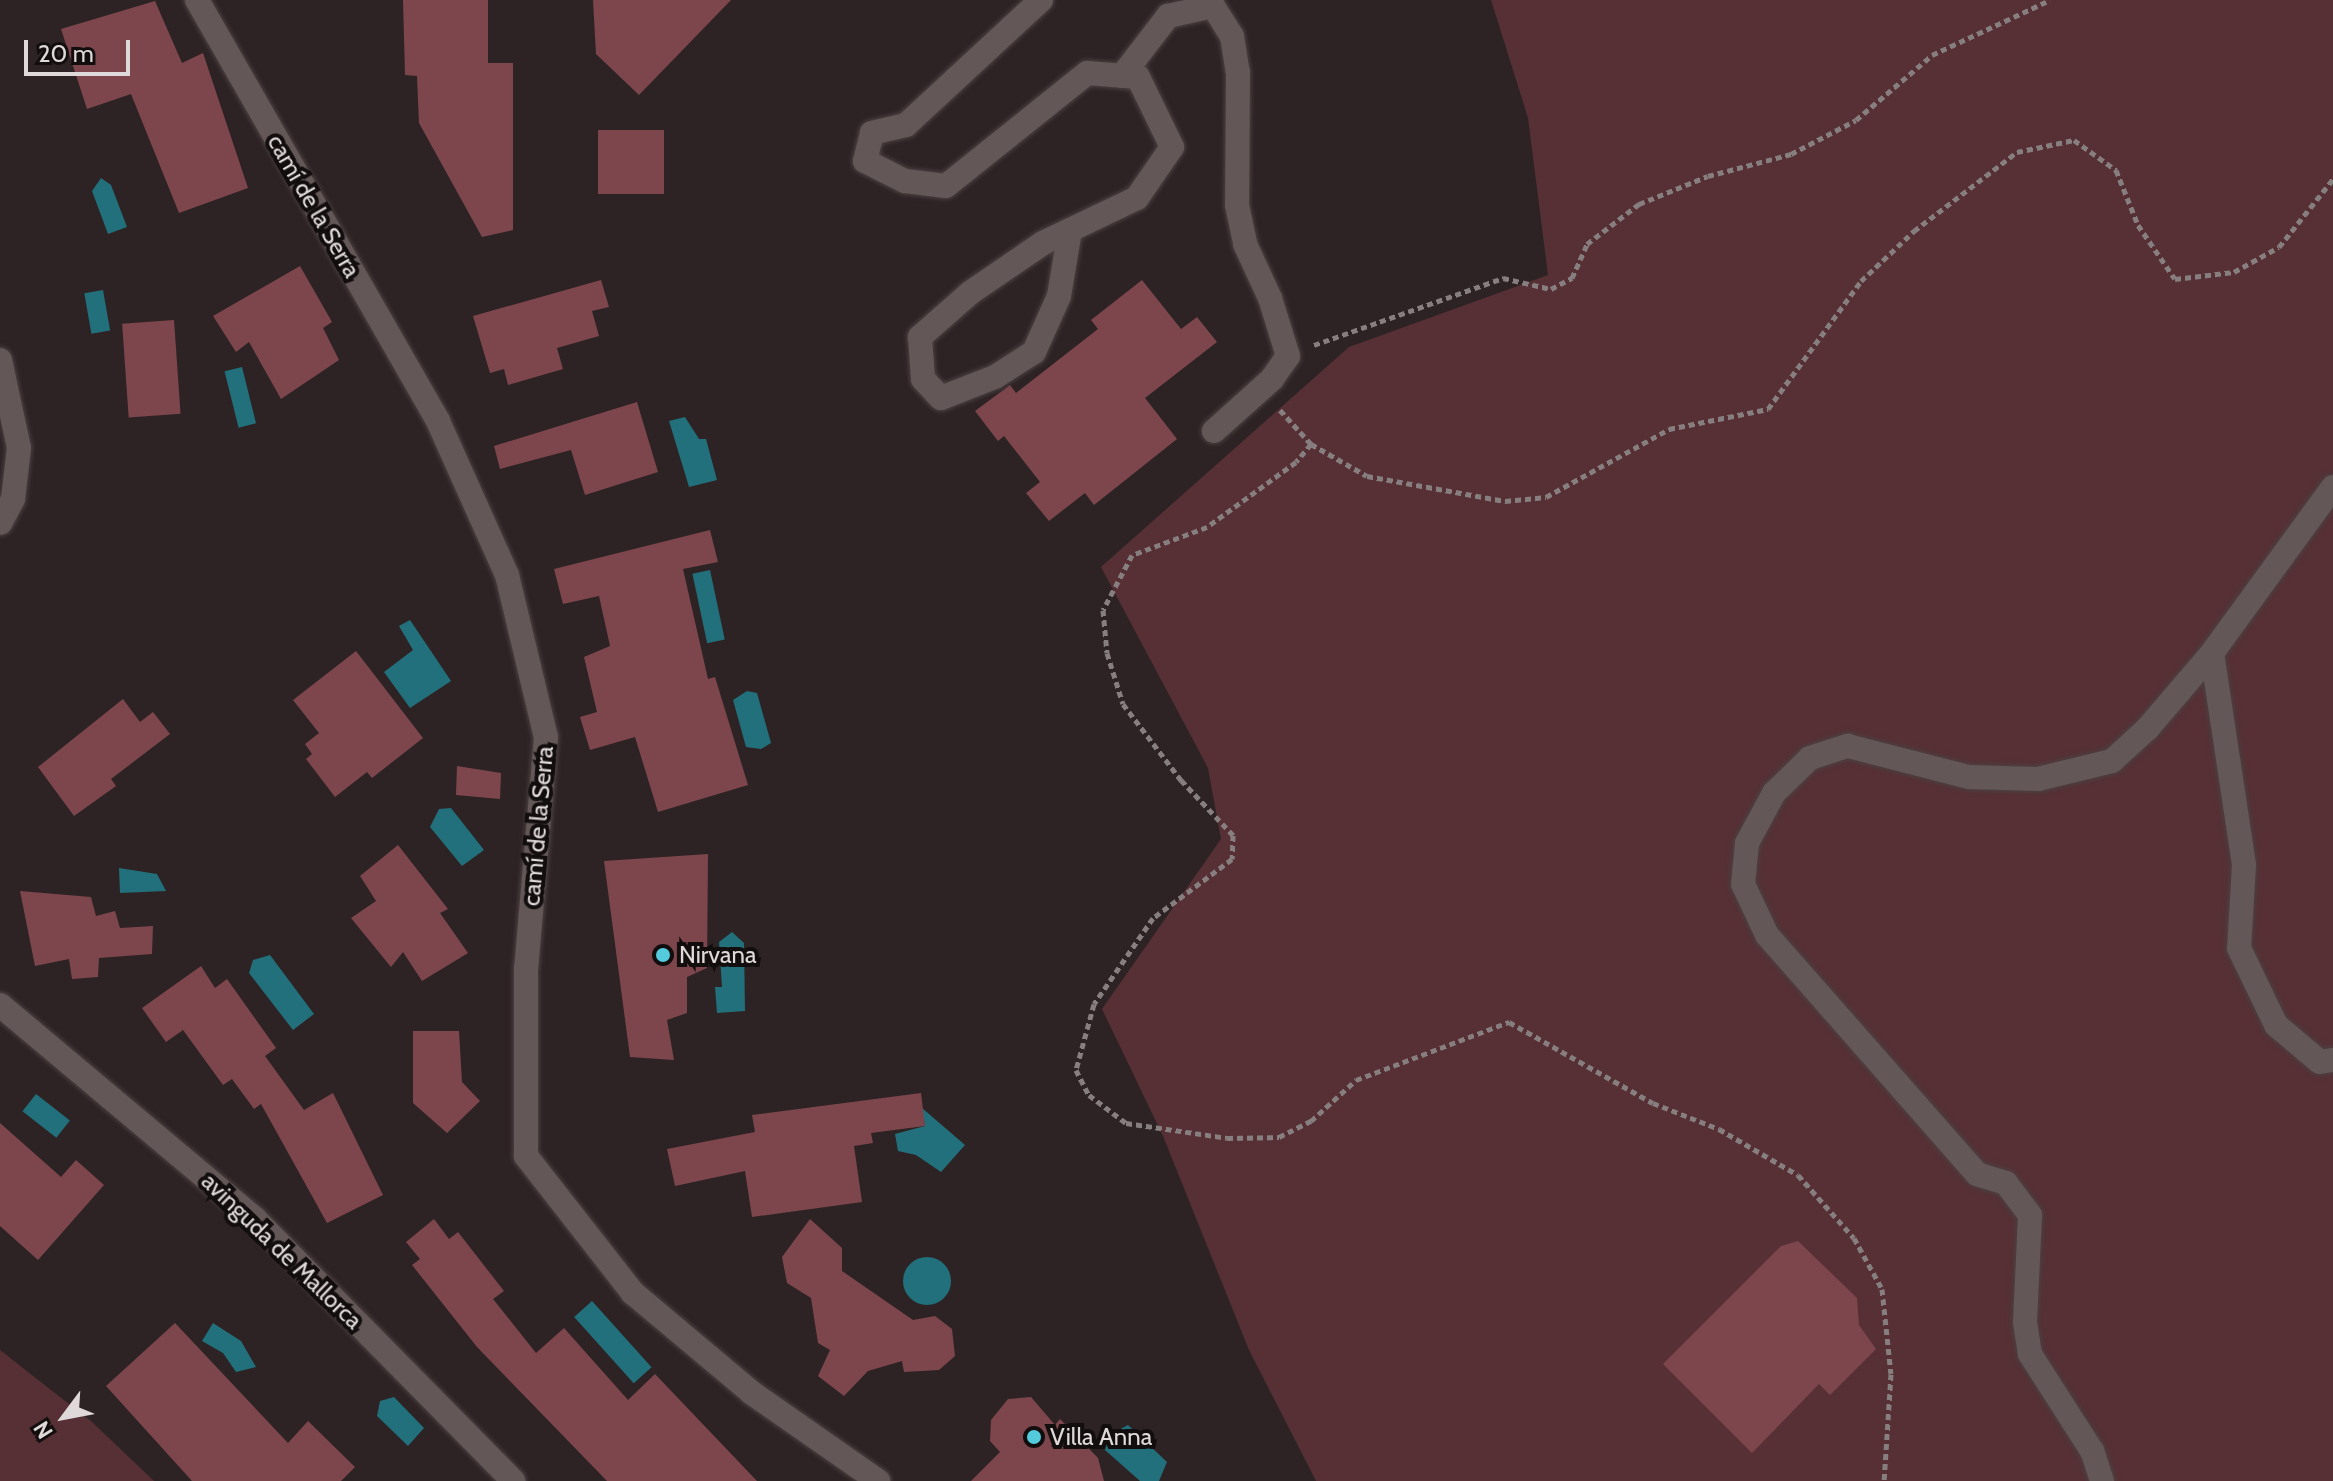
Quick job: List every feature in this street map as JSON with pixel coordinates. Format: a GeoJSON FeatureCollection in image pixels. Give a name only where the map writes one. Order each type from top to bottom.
{"type":"FeatureCollection","features":[{"type":"Feature","properties":{"kind":"street","name":"camí de la Serra"},"geometry":{"type":"LineString","coordinates":[[197,0],[438,421],[507,575],[546,737],[526,968],[526,1156],[633,1293],[752,1393],[878,1481]]}},
{"type":"Feature","properties":{"kind":"street"},"geometry":{"type":"LineString","coordinates":[[1041,0],[906,125],[872,133],[865,161],[905,181],[946,186],[1087,73],[1138,77],[1172,147],[1137,198],[1070,230],[970,293],[920,337],[923,379],[941,398],[995,377],[1034,352],[1059,296],[1070,230]]}},
{"type":"Feature","properties":{"kind":"street"},"geometry":{"type":"LineString","coordinates":[[1122,76],[1168,16],[1217,3],[1232,36],[1238,72],[1237,205],[1245,244],[1270,298],[1288,356],[1261,390],[1214,431]]}},
{"type":"Feature","properties":{"kind":"street"},"geometry":{"type":"LineString","coordinates":[[0,360],[19,448],[13,499],[0,523]]}},
{"type":"Feature","properties":{"kind":"street"},"geometry":{"type":"LineString","coordinates":[[2102,1481],[2092,1451],[2030,1354],[2025,1322],[2030,1215],[2006,1183],[1977,1174],[1767,935],[1743,884],[1747,843],[1774,793],[1810,758],[1848,746],[1969,777],[2038,779],[2112,761],[2148,728],[2212,653],[2333,487]]}},
{"type":"Feature","properties":{"kind":"street"},"geometry":{"type":"LineString","coordinates":[[2212,653],[2244,865],[2239,948],[2276,1025],[2320,1062],[2333,1060]]}},
{"type":"Feature","properties":{"kind":"street","name":"avinguda de Mallorca"},"geometry":{"type":"LineString","coordinates":[[0,1005],[255,1219],[513,1481]]}},
{"type":"Feature","properties":{"kind":"path"},"geometry":{"type":"LineString","coordinates":[[1288,356],[1503,278],[1551,289],[1572,278],[1587,244],[1639,204],[1708,176],[1791,154],[1856,120],[1932,55],[2050,0]]}},
{"type":"Feature","properties":{"kind":"path"},"geometry":{"type":"LineString","coordinates":[[1261,390],[1311,444],[1367,476],[1505,501],[1546,497],[1669,429],[1768,409],[1861,281],[1914,231],[2017,152],[2074,140],[2116,170],[2138,225],[2175,279],[2234,272],[2279,247],[2333,179]]}},
{"type":"Feature","properties":{"kind":"path"},"geometry":{"type":"LineString","coordinates":[[1311,444],[1296,462],[1207,527],[1132,555],[1103,610],[1107,653],[1123,704],[1181,780],[1233,835],[1232,859],[1153,918],[1094,1004],[1076,1070],[1089,1095],[1126,1123],[1227,1138],[1279,1137],[1311,1121],[1356,1080],[1509,1022],[1653,1103],[1719,1129],[1798,1175],[1854,1238],[1882,1289],[1891,1374],[1884,1481]]}},
{"type":"Feature","properties":{"kind":"shaded area"},"geometry":{"type":"Polygon","coordinates":[[[1491,0],[2333,0],[2333,1481],[1316,1481],[1249,1350],[1163,1136],[1102,1009],[1221,839],[1208,768],[1101,567],[1349,347],[1548,275],[1528,118],[1491,0]]]}},
{"type":"Feature","properties":{"kind":"shaded area"},"geometry":{"type":"Polygon","coordinates":[[[0,1350],[92,1422],[154,1481],[0,1481],[0,1350]]]}},
{"type":"Feature","properties":{"kind":"water"},"geometry":{"type":"Polygon","coordinates":[[[101,178],[111,185],[127,227],[108,234],[92,191],[101,178]]]}},
{"type":"Feature","properties":{"kind":"water"},"geometry":{"type":"Polygon","coordinates":[[[103,290],[110,330],[91,334],[84,293],[103,290]]]}},
{"type":"Feature","properties":{"kind":"water"},"geometry":{"type":"Polygon","coordinates":[[[242,367],[256,423],[239,428],[225,371],[242,367]]]}},
{"type":"Feature","properties":{"kind":"water"},"geometry":{"type":"Polygon","coordinates":[[[685,417],[699,439],[706,439],[717,480],[689,487],[669,421],[685,417]]]}},
{"type":"Feature","properties":{"kind":"water"},"geometry":{"type":"Polygon","coordinates":[[[710,570],[725,639],[707,643],[692,574],[710,570]]]}},
{"type":"Feature","properties":{"kind":"water"},"geometry":{"type":"Polygon","coordinates":[[[410,620],[451,681],[410,708],[384,672],[413,650],[399,626],[410,620]]]}},
{"type":"Feature","properties":{"kind":"water"},"geometry":{"type":"Polygon","coordinates":[[[747,691],[757,693],[771,743],[761,749],[746,747],[733,700],[747,691]]]}},
{"type":"Feature","properties":{"kind":"water"},"geometry":{"type":"Polygon","coordinates":[[[451,808],[484,850],[462,866],[430,827],[439,809],[451,808]]]}},
{"type":"Feature","properties":{"kind":"water"},"geometry":{"type":"Polygon","coordinates":[[[119,868],[157,874],[166,891],[120,893],[119,868]]]}},
{"type":"Feature","properties":{"kind":"water"},"geometry":{"type":"Polygon","coordinates":[[[732,932],[744,943],[745,1011],[717,1013],[715,987],[722,987],[719,942],[732,932]]]}},
{"type":"Feature","properties":{"kind":"water"},"geometry":{"type":"Polygon","coordinates":[[[270,955],[314,1014],[293,1030],[249,973],[253,960],[270,955]]]}},
{"type":"Feature","properties":{"kind":"water"},"geometry":{"type":"Polygon","coordinates":[[[36,1094],[70,1120],[56,1138],[22,1111],[36,1094]]]}},
{"type":"Feature","properties":{"kind":"water"},"geometry":{"type":"Polygon","coordinates":[[[922,1108],[965,1145],[941,1172],[916,1155],[898,1151],[895,1134],[925,1126],[922,1108]]]}},
{"type":"Feature","properties":{"kind":"water"},"geometry":{"type":"Polygon","coordinates":[[[927,1257],[944,1264],[951,1281],[944,1298],[927,1305],[910,1298],[903,1281],[910,1264],[927,1257]]]}},
{"type":"Feature","properties":{"kind":"water"},"geometry":{"type":"Polygon","coordinates":[[[592,1301],[652,1367],[634,1383],[574,1317],[592,1301]]]}},
{"type":"Feature","properties":{"kind":"water"},"geometry":{"type":"Polygon","coordinates":[[[213,1323],[241,1341],[256,1367],[236,1372],[223,1353],[202,1341],[213,1323]]]}},
{"type":"Feature","properties":{"kind":"water"},"geometry":{"type":"Polygon","coordinates":[[[394,1397],[424,1428],[408,1446],[377,1416],[380,1401],[394,1397]]]}},
{"type":"Feature","properties":{"kind":"water"},"geometry":{"type":"Polygon","coordinates":[[[1128,1425],[1167,1462],[1159,1481],[1140,1481],[1105,1450],[1111,1434],[1128,1425]]]}},
{"type":"Feature","properties":{"kind":"building"},"geometry":{"type":"Polygon","coordinates":[[[403,0],[488,0],[488,63],[513,63],[513,230],[482,237],[419,123],[417,76],[405,75],[403,0]]]}},
{"type":"Feature","properties":{"kind":"building"},"geometry":{"type":"Polygon","coordinates":[[[593,0],[731,0],[639,95],[596,54],[593,0]]]}},
{"type":"Feature","properties":{"kind":"building"},"geometry":{"type":"Polygon","coordinates":[[[155,1],[182,63],[203,53],[248,188],[179,213],[131,94],[87,109],[61,29],[155,1]]]}},
{"type":"Feature","properties":{"kind":"building"},"geometry":{"type":"Polygon","coordinates":[[[598,130],[664,130],[664,194],[598,194],[598,130]]]}},
{"type":"Feature","properties":{"kind":"building"},"geometry":{"type":"Polygon","coordinates":[[[300,266],[332,322],[323,328],[339,360],[281,399],[249,342],[236,352],[213,316],[300,266]]]}},
{"type":"Feature","properties":{"kind":"building"},"geometry":{"type":"Polygon","coordinates":[[[601,280],[609,307],[592,311],[599,336],[557,348],[563,369],[508,385],[504,369],[490,373],[473,316],[601,280]]]}},
{"type":"Feature","properties":{"kind":"building"},"geometry":{"type":"Polygon","coordinates":[[[1142,280],[1181,329],[1197,317],[1217,342],[1145,398],[1177,439],[1094,505],[1085,493],[1049,521],[1026,493],[1040,482],[1004,436],[998,441],[975,411],[1010,385],[1016,393],[1098,329],[1091,320],[1142,280]]]}},
{"type":"Feature","properties":{"kind":"building"},"geometry":{"type":"Polygon","coordinates":[[[174,320],[181,414],[129,417],[122,324],[174,320]]]}},
{"type":"Feature","properties":{"kind":"building"},"geometry":{"type":"Polygon","coordinates":[[[637,402],[658,472],[585,495],[571,450],[500,469],[494,446],[637,402]]]}},
{"type":"Feature","properties":{"kind":"building"},"geometry":{"type":"Polygon","coordinates":[[[710,530],[718,562],[683,569],[708,679],[715,677],[748,785],[658,812],[635,737],[590,750],[580,717],[597,712],[584,657],[610,646],[599,596],[563,604],[554,569],[710,530]]]}},
{"type":"Feature","properties":{"kind":"building"},"geometry":{"type":"Polygon","coordinates":[[[356,651],[423,738],[372,778],[367,772],[335,797],[306,759],[312,754],[305,744],[319,733],[293,700],[356,651]]]}},
{"type":"Feature","properties":{"kind":"building"},"geometry":{"type":"Polygon","coordinates":[[[123,699],[140,722],[153,712],[170,734],[111,779],[116,786],[74,816],[38,767],[123,699]]]}},
{"type":"Feature","properties":{"kind":"building"},"geometry":{"type":"Polygon","coordinates":[[[457,766],[501,773],[500,799],[456,795],[457,766]]]}},
{"type":"Feature","properties":{"kind":"building"},"geometry":{"type":"Polygon","coordinates":[[[398,845],[448,909],[440,913],[468,953],[422,981],[403,952],[391,967],[351,918],[376,901],[360,876],[398,845]]]}},
{"type":"Feature","properties":{"kind":"building","name":"Nirvana"},"geometry":{"type":"Polygon","coordinates":[[[708,854],[707,968],[687,977],[687,1013],[667,1020],[674,1060],[630,1057],[604,861],[708,854]]]}},
{"type":"Feature","properties":{"kind":"building"},"geometry":{"type":"Polygon","coordinates":[[[20,891],[91,897],[96,916],[115,911],[120,928],[153,926],[152,954],[99,958],[98,977],[72,979],[69,959],[35,966],[20,891]]]}},
{"type":"Feature","properties":{"kind":"building"},"geometry":{"type":"Polygon","coordinates":[[[201,966],[215,988],[227,979],[276,1048],[265,1056],[304,1110],[333,1093],[383,1195],[327,1223],[261,1104],[254,1109],[232,1079],[223,1085],[183,1030],[166,1042],[142,1008],[201,966]]]}},
{"type":"Feature","properties":{"kind":"building"},"geometry":{"type":"Polygon","coordinates":[[[413,1031],[459,1031],[462,1082],[480,1101],[447,1133],[413,1103],[413,1031]]]}},
{"type":"Feature","properties":{"kind":"building"},"geometry":{"type":"Polygon","coordinates":[[[921,1093],[925,1126],[871,1133],[873,1143],[854,1146],[862,1202],[752,1217],[745,1171],[675,1186],[667,1149],[755,1132],[752,1115],[921,1093]]]}},
{"type":"Feature","properties":{"kind":"building"},"geometry":{"type":"Polygon","coordinates":[[[0,1123],[61,1177],[76,1160],[104,1185],[38,1260],[0,1226],[0,1123]]]}},
{"type":"Feature","properties":{"kind":"building"},"geometry":{"type":"Polygon","coordinates":[[[434,1219],[449,1239],[458,1232],[504,1291],[493,1299],[536,1353],[564,1328],[628,1400],[655,1374],[757,1481],[607,1481],[477,1347],[412,1265],[420,1259],[406,1242],[434,1219]]]}},
{"type":"Feature","properties":{"kind":"building"},"geometry":{"type":"Polygon","coordinates":[[[810,1219],[842,1248],[842,1271],[913,1320],[935,1316],[952,1329],[955,1356],[939,1370],[904,1372],[902,1361],[868,1371],[844,1396],[818,1376],[830,1350],[818,1343],[811,1298],[787,1283],[782,1257],[810,1219]]]}},
{"type":"Feature","properties":{"kind":"building"},"geometry":{"type":"Polygon","coordinates":[[[1798,1241],[1857,1298],[1859,1325],[1876,1349],[1830,1395],[1819,1384],[1752,1453],[1663,1364],[1781,1246],[1798,1241]]]}},
{"type":"Feature","properties":{"kind":"building"},"geometry":{"type":"Polygon","coordinates":[[[175,1323],[288,1443],[308,1421],[355,1467],[341,1481],[192,1481],[106,1386],[175,1323]]]}},
{"type":"Feature","properties":{"kind":"building","name":"Villa Anna"},"geometry":{"type":"Polygon","coordinates":[[[1031,1397],[1055,1425],[1060,1419],[1098,1458],[1104,1481],[971,1481],[1000,1452],[990,1441],[991,1420],[1008,1399],[1031,1397]]]}},
{"type":"Feature","properties":{"kind":"place","name":"Nirvana"},"geometry":{"type":"Point","coordinates":[663,955]}},
{"type":"Feature","properties":{"kind":"place","name":"Villa Anna"},"geometry":{"type":"Point","coordinates":[1034,1437]}}]}
